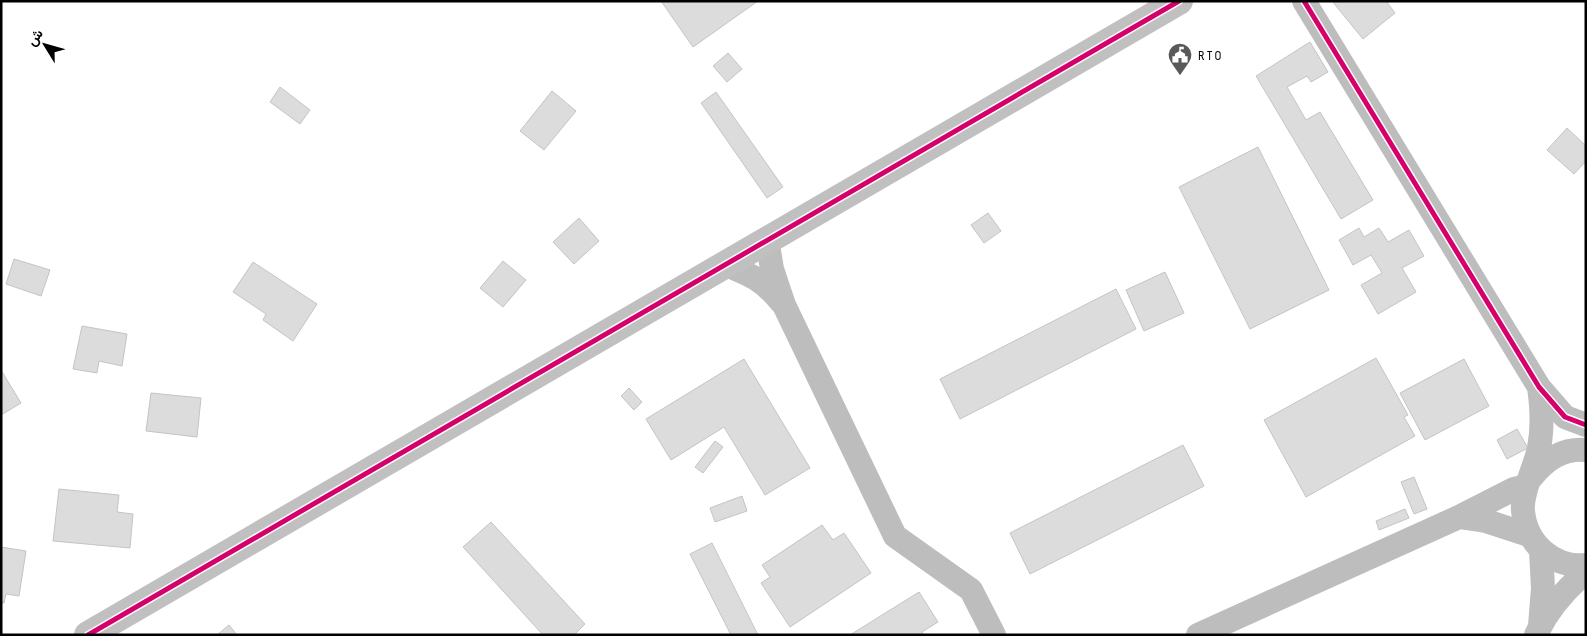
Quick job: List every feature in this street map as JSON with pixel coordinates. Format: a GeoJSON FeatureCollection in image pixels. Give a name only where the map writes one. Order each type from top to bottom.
{"type":"FeatureCollection","features":[{"type":"Feature","properties":{"kind":"street"},"geometry":{"type":"LineString","coordinates":[[88,635],[1179,1]]}},
{"type":"Feature","properties":{"kind":"street"},"geometry":{"type":"LineString","coordinates":[[1304,1],[1539,387],[1565,417],[1586,425]]}},
{"type":"Feature","properties":{"kind":"street"},"geometry":{"type":"LineString","coordinates":[[768,239],[772,269],[784,305],[894,536],[971,590],[994,635]]}},
{"type":"Feature","properties":{"kind":"street"},"geometry":{"type":"LineString","coordinates":[[724,264],[752,276],[771,288],[784,305]]}},
{"type":"Feature","properties":{"kind":"street"},"geometry":{"type":"LineString","coordinates":[[1538,630],[1543,588],[1535,543],[1522,511],[1539,448],[1543,413],[1539,387]]}},
{"type":"Feature","properties":{"kind":"street"},"geometry":{"type":"LineString","coordinates":[[1198,635],[1459,517],[1514,490],[1529,482],[1543,464],[1586,438]]}},
{"type":"Feature","properties":{"kind":"street"},"geometry":{"type":"LineString","coordinates":[[1559,454],[1577,449],[1586,450]]}},
{"type":"Feature","properties":{"kind":"street"},"geometry":{"type":"LineString","coordinates":[[1459,517],[1486,521],[1535,543],[1557,561],[1576,566],[1586,565]]}},
{"type":"Feature","properties":{"kind":"street"},"geometry":{"type":"LineString","coordinates":[[1538,630],[1571,585],[1586,572]]}},
{"type":"Feature","properties":{"kind":"building"},"geometry":{"type":"Polygon","coordinates":[[[661,1],[758,1],[693,47],[661,1]]]}},
{"type":"Feature","properties":{"kind":"building"},"geometry":{"type":"Polygon","coordinates":[[[1332,1],[1386,1],[1395,13],[1363,39],[1332,1]]]}},
{"type":"Feature","properties":{"kind":"building"},"geometry":{"type":"Polygon","coordinates":[[[1310,42],[1328,72],[1311,82],[1307,76],[1287,87],[1306,120],[1320,112],[1373,200],[1341,219],[1256,76],[1310,42]]]}},
{"type":"Feature","properties":{"kind":"building"},"geometry":{"type":"Polygon","coordinates":[[[728,53],[742,69],[727,82],[713,66],[728,53]]]}},
{"type":"Feature","properties":{"kind":"building"},"geometry":{"type":"Polygon","coordinates":[[[280,87],[310,110],[300,124],[270,102],[280,87]]]}},
{"type":"Feature","properties":{"kind":"building"},"geometry":{"type":"Polygon","coordinates":[[[552,91],[576,111],[544,150],[520,131],[552,91]]]}},
{"type":"Feature","properties":{"kind":"building"},"geometry":{"type":"Polygon","coordinates":[[[716,92],[783,187],[767,198],[701,103],[716,92]]]}},
{"type":"Feature","properties":{"kind":"building"},"geometry":{"type":"Polygon","coordinates":[[[1567,128],[1586,146],[1586,161],[1574,174],[1547,150],[1567,128]]]}},
{"type":"Feature","properties":{"kind":"building"},"geometry":{"type":"Polygon","coordinates":[[[1258,147],[1329,290],[1250,329],[1179,187],[1258,147]]]}},
{"type":"Feature","properties":{"kind":"building"},"geometry":{"type":"Polygon","coordinates":[[[988,213],[1001,231],[984,243],[971,225],[988,213]]]}},
{"type":"Feature","properties":{"kind":"building"},"geometry":{"type":"Polygon","coordinates":[[[579,218],[599,241],[574,264],[553,242],[579,218]]]}},
{"type":"Feature","properties":{"kind":"building"},"geometry":{"type":"Polygon","coordinates":[[[1359,228],[1364,237],[1379,228],[1388,242],[1409,230],[1424,256],[1402,268],[1416,292],[1378,314],[1361,285],[1382,273],[1371,255],[1353,265],[1339,240],[1359,228]]]}},
{"type":"Feature","properties":{"kind":"building"},"geometry":{"type":"Polygon","coordinates":[[[14,259],[50,270],[41,296],[6,284],[14,259]]]}},
{"type":"Feature","properties":{"kind":"building"},"geometry":{"type":"Polygon","coordinates":[[[503,261],[526,280],[503,307],[480,288],[503,261]]]}},
{"type":"Feature","properties":{"kind":"building"},"geometry":{"type":"Polygon","coordinates":[[[253,262],[317,304],[293,341],[263,320],[266,314],[233,292],[253,262]]]}},
{"type":"Feature","properties":{"kind":"building"},"geometry":{"type":"Polygon","coordinates":[[[1165,272],[1184,313],[1144,331],[1126,290],[1165,272]]]}},
{"type":"Feature","properties":{"kind":"building"},"geometry":{"type":"Polygon","coordinates":[[[1116,289],[1136,329],[960,419],[940,379],[1116,289]]]}},
{"type":"Feature","properties":{"kind":"building"},"geometry":{"type":"Polygon","coordinates":[[[82,326],[127,334],[122,366],[99,361],[97,373],[73,369],[82,326]]]}},
{"type":"Feature","properties":{"kind":"building"},"geometry":{"type":"Polygon","coordinates":[[[1376,358],[1408,415],[1404,417],[1415,436],[1306,497],[1264,420],[1376,358]]]}},
{"type":"Feature","properties":{"kind":"building"},"geometry":{"type":"Polygon","coordinates":[[[744,359],[810,468],[765,495],[724,427],[671,460],[646,419],[744,359]]]}},
{"type":"Feature","properties":{"kind":"building"},"geometry":{"type":"Polygon","coordinates":[[[1464,359],[1489,406],[1425,440],[1400,393],[1464,359]]]}},
{"type":"Feature","properties":{"kind":"building"},"geometry":{"type":"Polygon","coordinates":[[[1,370],[21,403],[1,415],[1,370]]]}},
{"type":"Feature","properties":{"kind":"building"},"geometry":{"type":"Polygon","coordinates":[[[629,388],[642,402],[634,410],[621,396],[629,388]]]}},
{"type":"Feature","properties":{"kind":"building"},"geometry":{"type":"Polygon","coordinates":[[[151,393],[201,398],[197,437],[146,431],[151,393]]]}},
{"type":"Feature","properties":{"kind":"building"},"geometry":{"type":"Polygon","coordinates":[[[1517,429],[1528,448],[1507,459],[1497,440],[1517,429]]]}},
{"type":"Feature","properties":{"kind":"building"},"geometry":{"type":"Polygon","coordinates":[[[715,441],[723,447],[703,473],[695,467],[715,441]]]}},
{"type":"Feature","properties":{"kind":"building"},"geometry":{"type":"Polygon","coordinates":[[[1183,445],[1204,486],[1030,574],[1010,533],[1183,445]]]}},
{"type":"Feature","properties":{"kind":"building"},"geometry":{"type":"Polygon","coordinates":[[[1414,477],[1427,509],[1414,514],[1401,482],[1414,477]]]}},
{"type":"Feature","properties":{"kind":"building"},"geometry":{"type":"Polygon","coordinates":[[[59,489],[119,495],[117,512],[133,514],[130,548],[53,541],[59,489]]]}},
{"type":"Feature","properties":{"kind":"building"},"geometry":{"type":"Polygon","coordinates":[[[742,496],[747,511],[715,522],[710,508],[742,496]]]}},
{"type":"Feature","properties":{"kind":"building"},"geometry":{"type":"Polygon","coordinates":[[[1405,509],[1409,518],[1379,530],[1376,521],[1405,509]]]}},
{"type":"Feature","properties":{"kind":"building"},"geometry":{"type":"Polygon","coordinates":[[[491,522],[585,624],[574,635],[543,635],[463,547],[491,522]]]}},
{"type":"Feature","properties":{"kind":"building"},"geometry":{"type":"Polygon","coordinates":[[[822,525],[833,540],[844,533],[871,573],[790,627],[761,583],[770,577],[762,565],[822,525]]]}},
{"type":"Feature","properties":{"kind":"building"},"geometry":{"type":"Polygon","coordinates":[[[712,543],[758,635],[731,635],[690,554],[712,543]]]}},
{"type":"Feature","properties":{"kind":"building"},"geometry":{"type":"Polygon","coordinates":[[[1,547],[26,551],[19,596],[6,594],[4,603],[1,603],[1,547]]]}},
{"type":"Feature","properties":{"kind":"building"},"geometry":{"type":"Polygon","coordinates":[[[919,592],[938,622],[922,632],[924,635],[850,635],[919,592]]]}},
{"type":"Feature","properties":{"kind":"building"},"geometry":{"type":"Polygon","coordinates":[[[229,625],[237,635],[217,635],[229,625]]]}},
{"type":"Feature","properties":{"kind":"cycle path"},"geometry":{"type":"LineString","coordinates":[[88,635],[1179,1]]}},
{"type":"Feature","properties":{"kind":"cycle path"},"geometry":{"type":"LineString","coordinates":[[1304,1],[1539,387],[1565,417],[1586,425]]}},
{"type":"Feature","properties":{"kind":"place","name":"R T O"},"geometry":{"type":"Point","coordinates":[1180,76]}}]}
